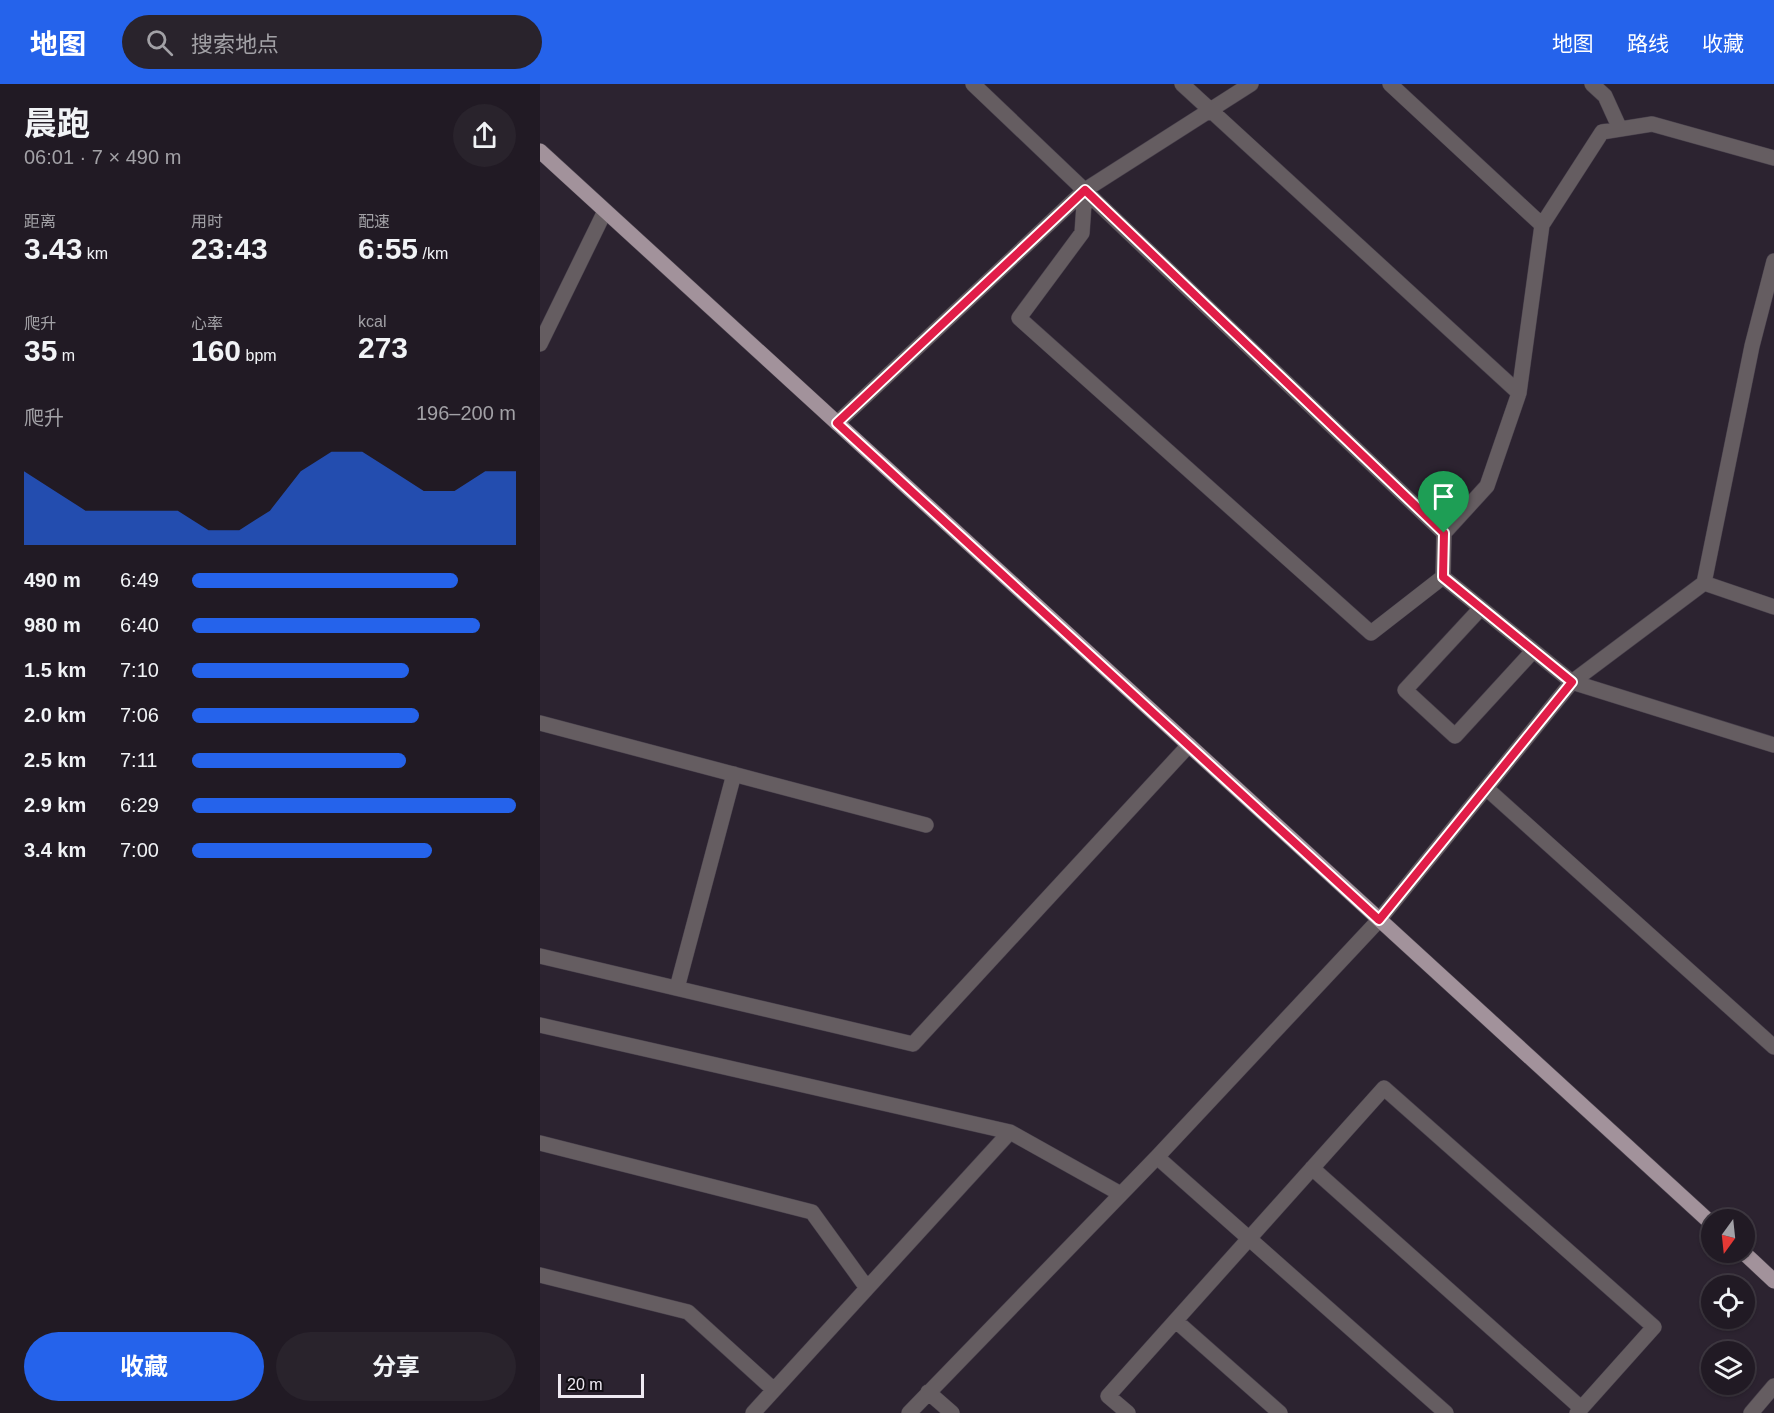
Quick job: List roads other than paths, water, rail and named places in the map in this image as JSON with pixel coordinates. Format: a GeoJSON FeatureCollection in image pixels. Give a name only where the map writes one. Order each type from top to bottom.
{"type":"FeatureCollection","features":[{"type":"Feature","properties":{"kind":"main road"},"geometry":{"type":"LineString","coordinates":[[540,152],[1701,1214]]}},
{"type":"Feature","properties":{"kind":"main road"},"geometry":{"type":"LineString","coordinates":[[1755,1263],[1774,1281]]}},
{"type":"Feature","properties":{"kind":"street"},"geometry":{"type":"LineString","coordinates":[[973,84],[1444,533]]}},
{"type":"Feature","properties":{"kind":"street"},"geometry":{"type":"LineString","coordinates":[[1182,84],[1519,393]]}},
{"type":"Feature","properties":{"kind":"street"},"geometry":{"type":"LineString","coordinates":[[837,423],[1085,190],[1251,84]]}},
{"type":"Feature","properties":{"kind":"street"},"geometry":{"type":"LineString","coordinates":[[1390,84],[1542,225]]}},
{"type":"Feature","properties":{"kind":"street"},"geometry":{"type":"LineString","coordinates":[[1592,84],[1605,96],[1620,129]]}},
{"type":"Feature","properties":{"kind":"street"},"geometry":{"type":"LineString","coordinates":[[1443,577],[1444,533],[1487,486],[1519,393],[1542,225],[1602,132],[1652,124],[1774,158]]}},
{"type":"Feature","properties":{"kind":"street"},"geometry":{"type":"LineString","coordinates":[[1085,190],[1082,233],[1019,318],[1371,633],[1443,577]]}},
{"type":"Feature","properties":{"kind":"street"},"geometry":{"type":"LineString","coordinates":[[540,344],[605,211]]}},
{"type":"Feature","properties":{"kind":"street"},"geometry":{"type":"LineString","coordinates":[[909,1413],[1157,1156],[1379,920],[1572,682],[1704,583],[1752,346],[1774,261]]}},
{"type":"Feature","properties":{"kind":"street"},"geometry":{"type":"LineString","coordinates":[[1443,577],[1572,682],[1774,745]]}},
{"type":"Feature","properties":{"kind":"street"},"geometry":{"type":"LineString","coordinates":[[1704,583],[1774,607]]}},
{"type":"Feature","properties":{"kind":"street"},"geometry":{"type":"LineString","coordinates":[[1481,608],[1405,690],[1455,736],[1533,651]]}},
{"type":"Feature","properties":{"kind":"street"},"geometry":{"type":"LineString","coordinates":[[540,723],[926,825]]}},
{"type":"Feature","properties":{"kind":"street"},"geometry":{"type":"LineString","coordinates":[[540,956],[913,1044],[1189,746]]}},
{"type":"Feature","properties":{"kind":"street"},"geometry":{"type":"LineString","coordinates":[[677,988],[734,774]]}},
{"type":"Feature","properties":{"kind":"street"},"geometry":{"type":"LineString","coordinates":[[1486,788],[1774,1047]]}},
{"type":"Feature","properties":{"kind":"street"},"geometry":{"type":"LineString","coordinates":[[540,1025],[1010,1132],[1119,1193]]}},
{"type":"Feature","properties":{"kind":"street"},"geometry":{"type":"LineString","coordinates":[[1128,1413],[1108,1396],[1176,1321],[1249,1238],[1312,1168],[1384,1088],[1654,1327],[1579,1411],[1312,1168]]}},
{"type":"Feature","properties":{"kind":"street"},"geometry":{"type":"LineString","coordinates":[[753,1413],[1010,1132]]}},
{"type":"Feature","properties":{"kind":"street"},"geometry":{"type":"LineString","coordinates":[[540,1143],[812,1212],[867,1288]]}},
{"type":"Feature","properties":{"kind":"street"},"geometry":{"type":"LineString","coordinates":[[1157,1156],[1446,1413]]}},
{"type":"Feature","properties":{"kind":"street"},"geometry":{"type":"LineString","coordinates":[[540,1275],[688,1312],[774,1390]]}},
{"type":"Feature","properties":{"kind":"street"},"geometry":{"type":"LineString","coordinates":[[1176,1321],[1280,1413]]}},
{"type":"Feature","properties":{"kind":"street"},"geometry":{"type":"LineString","coordinates":[[1751,1413],[1774,1386]]}},
{"type":"Feature","properties":{"kind":"street"},"geometry":{"type":"LineString","coordinates":[[928,1392],[952,1413]]}}]}
